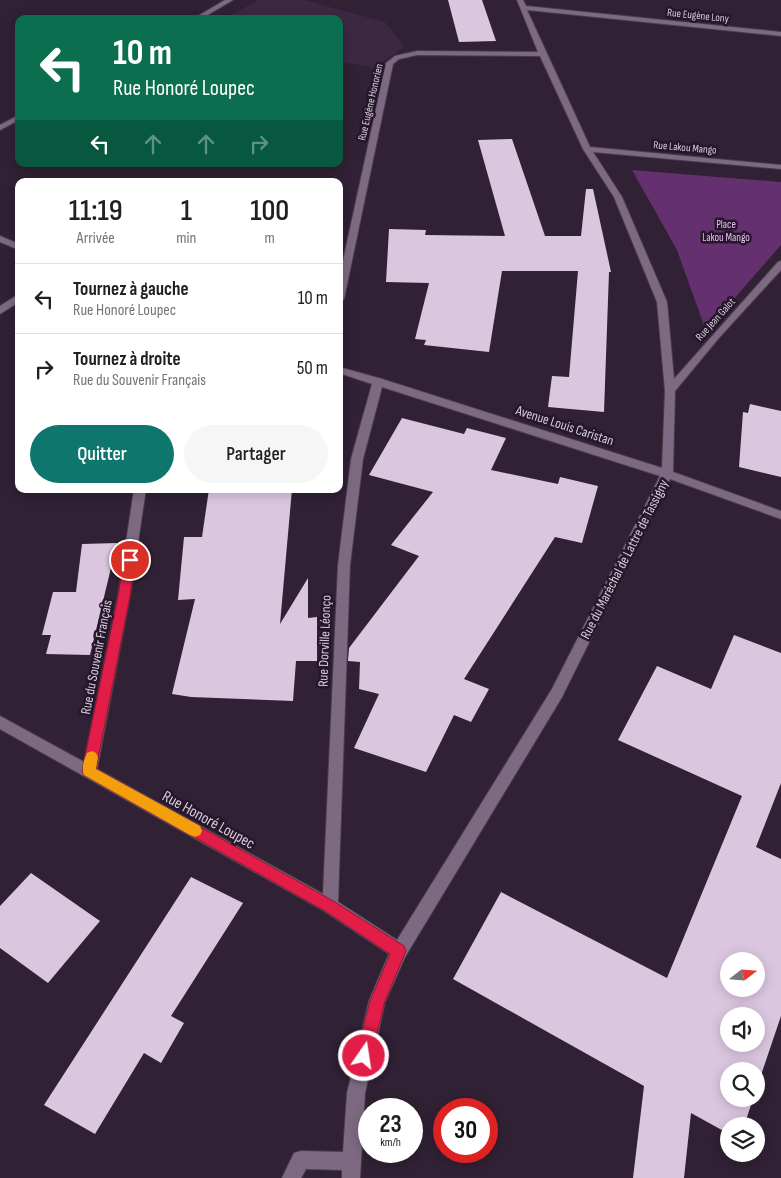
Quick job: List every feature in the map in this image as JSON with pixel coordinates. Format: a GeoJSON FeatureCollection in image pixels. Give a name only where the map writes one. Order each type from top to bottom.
{"type":"FeatureCollection","features":[{"type":"Feature","properties":{"kind":"street"},"geometry":{"type":"LineString","coordinates":[[203,15],[230,0]]}},
{"type":"Feature","properties":{"kind":"street","name":"Rue du Maréchal de Lattre de Tassigny"},"geometry":{"type":"LineString","coordinates":[[351,1170],[356,1093],[378,1001],[399,951],[557,693],[667,474],[670,391],[662,302],[618,197],[586,149],[520,0]]}},
{"type":"Feature","properties":{"kind":"street","name":"Rue Eugène Lony"},"geometry":{"type":"LineString","coordinates":[[523,8],[780,32]]}},
{"type":"Feature","properties":{"kind":"street","name":"Rue Eugène Honorien"},"geometry":{"type":"LineString","coordinates":[[343,280],[390,63],[397,57],[417,53],[544,54]]}},
{"type":"Feature","properties":{"kind":"street"},"geometry":{"type":"LineString","coordinates":[[0,128],[15,119]]}},
{"type":"Feature","properties":{"kind":"street","name":"Rue Lakou Mango"},"geometry":{"type":"LineString","coordinates":[[586,149],[781,167]]}},
{"type":"Feature","properties":{"kind":"street"},"geometry":{"type":"LineString","coordinates":[[0,239],[15,245]]}},
{"type":"Feature","properties":{"kind":"street","name":"Rue Jean Galot"},"geometry":{"type":"LineString","coordinates":[[670,391],[715,336],[781,264]]}},
{"type":"Feature","properties":{"kind":"street"},"geometry":{"type":"LineString","coordinates":[[0,311],[15,300]]}},
{"type":"Feature","properties":{"kind":"street","name":"Avenue Louis Caristan"},"geometry":{"type":"LineString","coordinates":[[343,371],[667,474],[781,515]]}},
{"type":"Feature","properties":{"kind":"street","name":"Rue Dorville Léonço"},"geometry":{"type":"LineString","coordinates":[[330,906],[344,565],[356,459],[378,382]]}},
{"type":"Feature","properties":{"kind":"street","name":"Rue du Souvenir Français"},"geometry":{"type":"LineString","coordinates":[[89,771],[124,596],[139,493]]}},
{"type":"Feature","properties":{"kind":"street","name":"Rue Honoré Loupec"},"geometry":{"type":"LineString","coordinates":[[0,722],[330,906],[399,951]]}},
{"type":"Feature","properties":{"kind":"street"},"geometry":{"type":"LineString","coordinates":[[291,1178],[300,1160],[351,1170]]}},
{"type":"Feature","properties":{"kind":"shaded area"},"geometry":{"type":"Polygon","coordinates":[[[258,0],[305,0],[385,22],[404,47],[374,68],[343,62],[343,15],[231,15],[258,0]]]}},
{"type":"Feature","properties":{"kind":"green space","name":"Place Lakou Mango"},"geometry":{"type":"Polygon","coordinates":[[[632,170],[781,182],[781,245],[706,331],[677,250],[632,170]]]}},
{"type":"Feature","properties":{"kind":"building"},"geometry":{"type":"Polygon","coordinates":[[[448,0],[482,0],[496,41],[459,42],[448,0]]]}},
{"type":"Feature","properties":{"kind":"building"},"geometry":{"type":"Polygon","coordinates":[[[512,139],[545,236],[581,236],[586,189],[593,189],[611,272],[609,272],[604,412],[548,407],[552,376],[569,377],[578,271],[502,271],[489,352],[424,345],[426,340],[415,339],[429,283],[386,282],[389,229],[426,230],[425,235],[505,236],[478,140],[512,139]]]}},
{"type":"Feature","properties":{"kind":"building"},"geometry":{"type":"Polygon","coordinates":[[[750,404],[781,411],[781,477],[739,467],[743,412],[748,413],[750,404]]]}},
{"type":"Feature","properties":{"kind":"building"},"geometry":{"type":"Polygon","coordinates":[[[402,418],[464,434],[467,428],[506,438],[491,470],[558,484],[560,477],[598,486],[582,543],[555,537],[464,679],[489,689],[471,722],[454,715],[426,772],[354,748],[379,694],[359,689],[360,662],[348,661],[349,648],[419,556],[391,545],[433,492],[369,475],[402,418]]]}},
{"type":"Feature","properties":{"kind":"building"},"geometry":{"type":"Polygon","coordinates":[[[208,493],[292,493],[280,624],[308,578],[308,618],[317,617],[317,661],[296,661],[293,701],[191,697],[172,694],[195,599],[178,600],[184,537],[202,537],[208,493]]]}},
{"type":"Feature","properties":{"kind":"building"},"geometry":{"type":"Polygon","coordinates":[[[117,543],[90,655],[46,654],[51,635],[42,635],[53,592],[76,592],[82,544],[117,543]]]}},
{"type":"Feature","properties":{"kind":"building"},"geometry":{"type":"Polygon","coordinates":[[[734,635],[781,653],[781,783],[756,847],[781,859],[781,1016],[765,1063],[720,1062],[720,1107],[750,1107],[747,1117],[720,1117],[720,1129],[691,1113],[684,1178],[633,1178],[644,1086],[453,979],[501,892],[667,978],[742,796],[618,740],[657,666],[711,689],[734,635]]]}},
{"type":"Feature","properties":{"kind":"building"},"geometry":{"type":"Polygon","coordinates":[[[31,873],[100,921],[48,983],[0,948],[0,906],[31,873]]]}},
{"type":"Feature","properties":{"kind":"building"},"geometry":{"type":"Polygon","coordinates":[[[191,877],[243,903],[171,1016],[184,1023],[161,1063],[144,1053],[95,1134],[44,1105],[191,877]]]}},
{"type":"Feature","properties":{"kind":"slow traffic"},"geometry":{"type":"LineString","coordinates":[[92,757],[89,771],[195,831]]}},
{"type":"Feature","properties":{"kind":"route"},"geometry":{"type":"LineString","coordinates":[[130,560],[89,771],[330,906],[399,951],[378,1001],[364,1056]]}}]}
